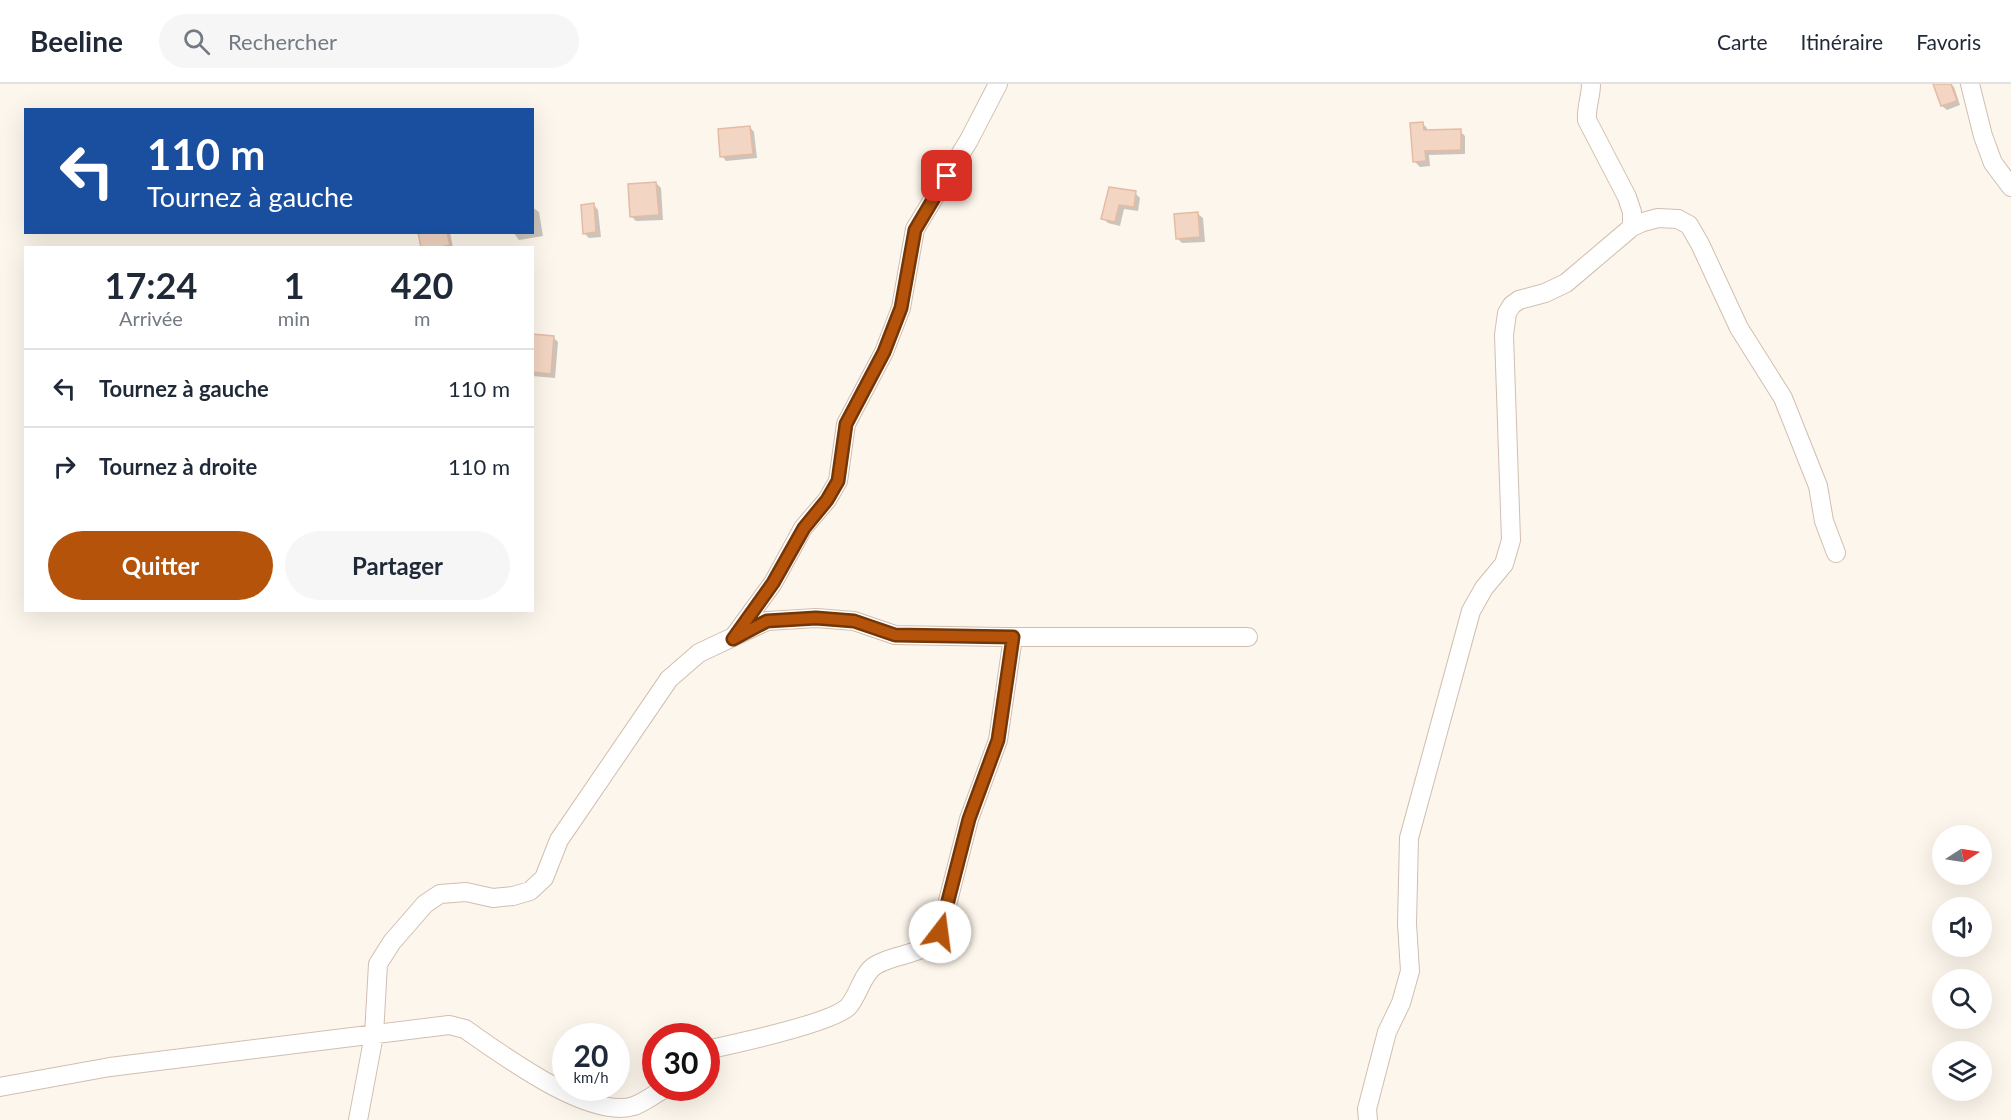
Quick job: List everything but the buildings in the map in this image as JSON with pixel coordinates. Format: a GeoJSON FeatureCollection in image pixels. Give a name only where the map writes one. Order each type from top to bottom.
{"type":"FeatureCollection","features":[{"type":"Feature","properties":{"kind":"street"},"geometry":{"type":"LineString","coordinates":[[733,639],[773,583],[804,528],[827,500],[838,481],[846,424],[884,352],[901,308],[915,230],[969,140],[998,84]]}},
{"type":"Feature","properties":{"kind":"street"},"geometry":{"type":"LineString","coordinates":[[1591,84],[1591,98],[1586,110],[1587,120],[1627,197],[1632,212],[1632,227]]}},
{"type":"Feature","properties":{"kind":"street"},"geometry":{"type":"LineString","coordinates":[[1970,84],[1983,136],[1993,164],[2011,188]]}},
{"type":"Feature","properties":{"kind":"street"},"geometry":{"type":"LineString","coordinates":[[1368,1120],[1367,1109],[1387,1032],[1401,1003],[1410,971],[1407,924],[1409,838],[1471,611],[1484,588],[1504,564],[1511,540],[1504,335],[1507,313],[1512,305],[1566,283],[1632,227],[1643,222],[1658,218],[1677,219],[1689,225],[1739,328],[1783,398],[1818,486],[1824,521],[1836,553]]}},
{"type":"Feature","properties":{"kind":"street"},"geometry":{"type":"LineString","coordinates":[[358,1120],[374,1035],[378,964],[392,942],[425,904],[440,894],[466,892],[493,898],[513,896],[530,891],[544,878],[559,840],[669,679],[699,653],[733,639],[767,621],[816,618],[854,621],[895,635],[1248,637]]}},
{"type":"Feature","properties":{"kind":"street"},"geometry":{"type":"LineString","coordinates":[[720,1046],[837,1014],[848,1006],[873,967],[886,960],[920,951],[933,943],[940,932],[969,819],[998,740],[1013,637]]}},
{"type":"Feature","properties":{"kind":"street"},"geometry":{"type":"LineString","coordinates":[[0,1087],[110,1067],[449,1025],[465,1029],[545,1082],[591,1105],[613,1108],[633,1106],[642,1101]]}},
{"type":"Feature","properties":{"kind":"route"},"geometry":{"type":"LineString","coordinates":[[940,932],[969,819],[998,740],[1013,637],[895,635],[854,621],[816,618],[767,621],[733,639],[773,583],[804,528],[827,500],[838,481],[846,424],[884,352],[901,308],[915,230],[947,176]]}}]}
